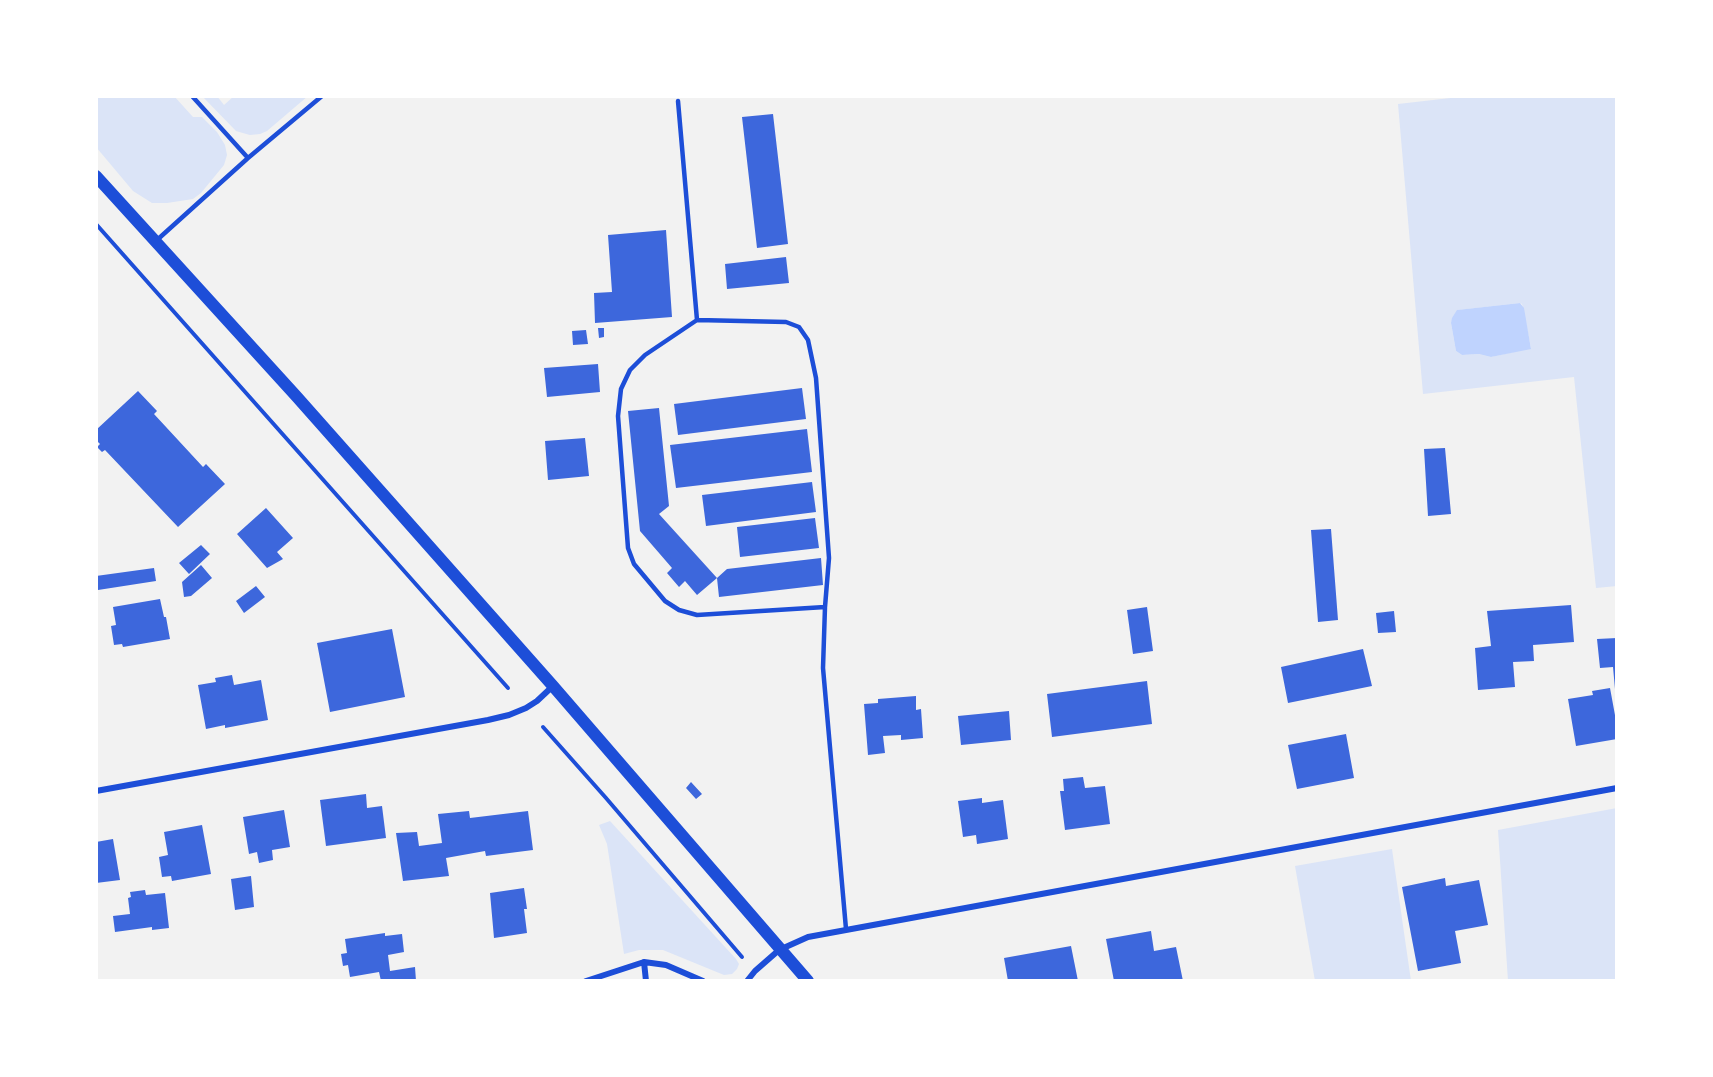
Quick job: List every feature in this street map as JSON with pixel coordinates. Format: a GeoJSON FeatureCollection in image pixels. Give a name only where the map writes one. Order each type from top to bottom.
{"type":"FeatureCollection","features":[{"type":"Feature","properties":{"kind":"main road"},"geometry":{"type":"LineString","coordinates":[[96,176],[305,405],[808,981]]}},
{"type":"Feature","properties":{"kind":"street"},"geometry":{"type":"LineString","coordinates":[[96,791],[488,720],[526,708],[553,687]]}},
{"type":"Feature","properties":{"kind":"street"},"geometry":{"type":"LineString","coordinates":[[747,981],[754,971],[779,950],[808,937],[1617,789]]}},
{"type":"Feature","properties":{"kind":"street"},"geometry":{"type":"LineString","coordinates":[[644,962],[646,981]]}},
{"type":"Feature","properties":{"kind":"street"},"geometry":{"type":"LineString","coordinates":[[586,981],[644,962],[666,965],[703,981]]}},
{"type":"Feature","properties":{"kind":"lane"},"geometry":{"type":"LineString","coordinates":[[192,96],[248,158]]}},
{"type":"Feature","properties":{"kind":"lane"},"geometry":{"type":"LineString","coordinates":[[155,242],[248,158],[322,96]]}},
{"type":"Feature","properties":{"kind":"lane"},"geometry":{"type":"LineString","coordinates":[[678,100],[697,320]]}},
{"type":"Feature","properties":{"kind":"lane"},"geometry":{"type":"LineString","coordinates":[[825,607],[697,615],[679,610],[665,601],[634,564],[628,548],[618,416],[621,389],[630,370],[645,355],[697,320],[786,322],[799,327],[808,339],[816,378],[829,558],[823,668],[846,929]]}},
{"type":"Feature","properties":{"kind":"path"},"geometry":{"type":"LineString","coordinates":[[96,225],[508,688]]}},
{"type":"Feature","properties":{"kind":"path"},"geometry":{"type":"LineString","coordinates":[[543,727],[742,957]]}},
{"type":"Feature","properties":{"kind":"shaded area"},"geometry":{"type":"Polygon","coordinates":[[[96,96],[174,96],[193,117],[202,117],[217,132],[225,145],[227,155],[224,165],[201,193],[193,199],[152,203],[133,191],[96,147],[96,96]]]}},
{"type":"Feature","properties":{"kind":"shaded area"},"geometry":{"type":"Polygon","coordinates":[[[202,96],[217,96],[224,105],[234,96],[308,96],[267,131],[250,135],[236,131],[202,96]]]}},
{"type":"Feature","properties":{"kind":"shaded area"},"geometry":{"type":"Polygon","coordinates":[[[1468,96],[1617,96],[1617,586],[1596,588],[1574,377],[1423,394],[1398,104],[1468,96]],[[1522,304],[1458,310],[1451,323],[1456,351],[1462,355],[1479,354],[1491,357],[1531,348],[1522,304]]]}},
{"type":"Feature","properties":{"kind":"shaded area"},"geometry":{"type":"Polygon","coordinates":[[[1617,808],[1617,981],[1508,981],[1498,830],[1617,808]]]}},
{"type":"Feature","properties":{"kind":"shaded area"},"geometry":{"type":"Polygon","coordinates":[[[610,821],[736,959],[739,964],[732,974],[724,975],[663,950],[639,950],[624,954],[607,844],[599,825],[610,821]]]}},
{"type":"Feature","properties":{"kind":"shaded area"},"geometry":{"type":"Polygon","coordinates":[[[1392,849],[1411,981],[1315,981],[1295,866],[1392,849]]]}},
{"type":"Feature","properties":{"kind":"water"},"geometry":{"type":"Polygon","coordinates":[[[1520,303],[1524,308],[1531,349],[1491,357],[1479,354],[1462,355],[1456,351],[1451,323],[1457,310],[1520,303]]]}},
{"type":"Feature","properties":{"kind":"building"},"geometry":{"type":"Polygon","coordinates":[[[773,114],[788,244],[757,248],[742,117],[773,114]]]}},
{"type":"Feature","properties":{"kind":"building"},"geometry":{"type":"Polygon","coordinates":[[[666,230],[672,317],[595,323],[594,293],[612,292],[608,235],[666,230]]]}},
{"type":"Feature","properties":{"kind":"building"},"geometry":{"type":"Polygon","coordinates":[[[786,257],[789,283],[727,289],[725,264],[786,257]]]}},
{"type":"Feature","properties":{"kind":"building"},"geometry":{"type":"Polygon","coordinates":[[[598,328],[604,328],[604,337],[599,338],[598,328]]]}},
{"type":"Feature","properties":{"kind":"building"},"geometry":{"type":"Polygon","coordinates":[[[586,330],[588,344],[573,345],[572,331],[586,330]]]}},
{"type":"Feature","properties":{"kind":"building"},"geometry":{"type":"Polygon","coordinates":[[[598,364],[600,392],[547,397],[544,368],[598,364]]]}},
{"type":"Feature","properties":{"kind":"building"},"geometry":{"type":"Polygon","coordinates":[[[802,388],[806,419],[678,435],[674,404],[802,388]]]}},
{"type":"Feature","properties":{"kind":"building"},"geometry":{"type":"Polygon","coordinates":[[[138,391],[157,411],[154,414],[203,467],[206,464],[225,484],[178,527],[105,450],[102,452],[97,447],[100,444],[96,440],[96,430],[138,391]]]}},
{"type":"Feature","properties":{"kind":"building"},"geometry":{"type":"Polygon","coordinates":[[[659,408],[669,506],[659,514],[717,578],[697,595],[685,581],[679,587],[667,573],[672,568],[640,531],[628,411],[659,408]]]}},
{"type":"Feature","properties":{"kind":"building"},"geometry":{"type":"Polygon","coordinates":[[[807,429],[812,472],[676,488],[670,445],[807,429]]]}},
{"type":"Feature","properties":{"kind":"building"},"geometry":{"type":"Polygon","coordinates":[[[585,438],[589,476],[548,480],[545,441],[585,438]]]}},
{"type":"Feature","properties":{"kind":"building"},"geometry":{"type":"Polygon","coordinates":[[[1445,448],[1451,514],[1428,516],[1424,449],[1445,448]]]}},
{"type":"Feature","properties":{"kind":"building"},"geometry":{"type":"Polygon","coordinates":[[[812,482],[816,512],[706,526],[702,495],[812,482]]]}},
{"type":"Feature","properties":{"kind":"building"},"geometry":{"type":"Polygon","coordinates":[[[266,508],[293,538],[277,552],[283,559],[267,568],[237,534],[266,508]]]}},
{"type":"Feature","properties":{"kind":"building"},"geometry":{"type":"Polygon","coordinates":[[[815,518],[819,548],[740,557],[737,527],[815,518]]]}},
{"type":"Feature","properties":{"kind":"building"},"geometry":{"type":"Polygon","coordinates":[[[1331,529],[1338,620],[1318,622],[1311,530],[1331,529]]]}},
{"type":"Feature","properties":{"kind":"building"},"geometry":{"type":"Polygon","coordinates":[[[201,545],[210,554],[189,574],[179,563],[201,545]]]}},
{"type":"Feature","properties":{"kind":"building"},"geometry":{"type":"Polygon","coordinates":[[[821,558],[823,585],[719,597],[717,578],[727,569],[821,558]]]}},
{"type":"Feature","properties":{"kind":"building"},"geometry":{"type":"Polygon","coordinates":[[[201,565],[212,578],[191,596],[184,597],[182,582],[201,565]]]}},
{"type":"Feature","properties":{"kind":"building"},"geometry":{"type":"Polygon","coordinates":[[[154,568],[156,581],[98,590],[96,576],[154,568]]]}},
{"type":"Feature","properties":{"kind":"building"},"geometry":{"type":"Polygon","coordinates":[[[256,586],[265,597],[244,613],[236,601],[256,586]]]}},
{"type":"Feature","properties":{"kind":"building"},"geometry":{"type":"Polygon","coordinates":[[[160,599],[170,639],[123,647],[122,644],[114,645],[111,626],[116,625],[113,607],[160,599]]]}},
{"type":"Feature","properties":{"kind":"building"},"geometry":{"type":"Polygon","coordinates":[[[1571,605],[1574,642],[1533,645],[1534,661],[1513,662],[1515,687],[1478,690],[1475,648],[1491,646],[1487,611],[1571,605]]]}},
{"type":"Feature","properties":{"kind":"building"},"geometry":{"type":"Polygon","coordinates":[[[1147,607],[1153,651],[1133,654],[1127,610],[1147,607]]]}},
{"type":"Feature","properties":{"kind":"building"},"geometry":{"type":"Polygon","coordinates":[[[1394,611],[1396,632],[1378,633],[1376,613],[1394,611]]]}},
{"type":"Feature","properties":{"kind":"building"},"geometry":{"type":"Polygon","coordinates":[[[392,629],[405,697],[330,712],[317,643],[392,629]]]}},
{"type":"Feature","properties":{"kind":"building"},"geometry":{"type":"Polygon","coordinates":[[[1617,638],[1617,689],[1615,689],[1613,667],[1600,668],[1597,639],[1617,638]]]}},
{"type":"Feature","properties":{"kind":"building"},"geometry":{"type":"Polygon","coordinates":[[[1363,649],[1372,686],[1288,703],[1281,667],[1363,649]]]}},
{"type":"Feature","properties":{"kind":"building"},"geometry":{"type":"Polygon","coordinates":[[[232,675],[234,685],[261,680],[268,720],[206,729],[198,685],[216,682],[215,678],[232,675]]]}},
{"type":"Feature","properties":{"kind":"building"},"geometry":{"type":"Polygon","coordinates":[[[1147,681],[1152,724],[1052,737],[1047,694],[1147,681]]]}},
{"type":"Feature","properties":{"kind":"building"},"geometry":{"type":"Polygon","coordinates":[[[1610,688],[1617,739],[1576,746],[1568,699],[1593,695],[1592,691],[1610,688]]]}},
{"type":"Feature","properties":{"kind":"building"},"geometry":{"type":"Polygon","coordinates":[[[916,696],[916,710],[921,709],[923,738],[901,740],[901,735],[883,736],[885,753],[868,755],[864,704],[878,703],[878,699],[916,696]]]}},
{"type":"Feature","properties":{"kind":"building"},"geometry":{"type":"Polygon","coordinates":[[[1009,711],[1011,740],[961,745],[958,716],[1009,711]]]}},
{"type":"Feature","properties":{"kind":"building"},"geometry":{"type":"Polygon","coordinates":[[[1346,734],[1354,778],[1297,789],[1288,745],[1346,734]]]}},
{"type":"Feature","properties":{"kind":"building"},"geometry":{"type":"Polygon","coordinates":[[[1083,777],[1085,788],[1105,786],[1110,824],[1065,830],[1060,791],[1064,791],[1063,779],[1083,777]]]}},
{"type":"Feature","properties":{"kind":"building"},"geometry":{"type":"Polygon","coordinates":[[[691,782],[702,794],[696,799],[686,788],[691,782]]]}},
{"type":"Feature","properties":{"kind":"building"},"geometry":{"type":"Polygon","coordinates":[[[366,794],[367,808],[382,806],[386,838],[326,846],[320,800],[366,794]]]}},
{"type":"Feature","properties":{"kind":"building"},"geometry":{"type":"Polygon","coordinates":[[[982,798],[982,803],[1003,800],[1008,839],[977,844],[976,835],[963,837],[958,801],[982,798]]]}},
{"type":"Feature","properties":{"kind":"building"},"geometry":{"type":"Polygon","coordinates":[[[284,810],[290,847],[272,850],[273,860],[259,863],[257,852],[249,854],[243,817],[284,810]]]}},
{"type":"Feature","properties":{"kind":"building"},"geometry":{"type":"Polygon","coordinates":[[[469,811],[470,818],[528,811],[533,850],[486,856],[485,851],[446,858],[449,876],[403,881],[396,833],[417,832],[419,846],[442,843],[438,814],[469,811]]]}},
{"type":"Feature","properties":{"kind":"building"},"geometry":{"type":"Polygon","coordinates":[[[202,825],[211,874],[172,881],[171,876],[162,877],[159,857],[168,855],[164,832],[202,825]]]}},
{"type":"Feature","properties":{"kind":"building"},"geometry":{"type":"Polygon","coordinates":[[[113,839],[120,880],[96,883],[96,842],[113,839]]]}},
{"type":"Feature","properties":{"kind":"building"},"geometry":{"type":"Polygon","coordinates":[[[251,876],[254,907],[235,910],[231,879],[251,876]]]}},
{"type":"Feature","properties":{"kind":"building"},"geometry":{"type":"Polygon","coordinates":[[[1445,878],[1446,886],[1479,880],[1488,925],[1455,931],[1461,963],[1418,971],[1402,887],[1445,878]]]}},
{"type":"Feature","properties":{"kind":"building"},"geometry":{"type":"Polygon","coordinates":[[[524,888],[527,933],[494,938],[490,893],[524,888]]]}},
{"type":"Feature","properties":{"kind":"building"},"geometry":{"type":"Polygon","coordinates":[[[145,890],[146,895],[165,893],[169,928],[152,930],[152,927],[115,932],[113,916],[130,914],[128,898],[131,897],[130,892],[145,890]]]}},
{"type":"Feature","properties":{"kind":"building"},"geometry":{"type":"Polygon","coordinates":[[[1151,931],[1154,951],[1176,947],[1183,981],[1114,981],[1106,939],[1151,931]]]}},
{"type":"Feature","properties":{"kind":"building"},"geometry":{"type":"Polygon","coordinates":[[[385,933],[385,936],[402,934],[404,952],[388,955],[390,971],[415,967],[416,981],[381,981],[379,972],[350,977],[348,965],[343,966],[341,954],[347,953],[345,939],[385,933]]]}},
{"type":"Feature","properties":{"kind":"building"},"geometry":{"type":"Polygon","coordinates":[[[1071,946],[1078,981],[1008,981],[1004,958],[1071,946]]]}}]}
